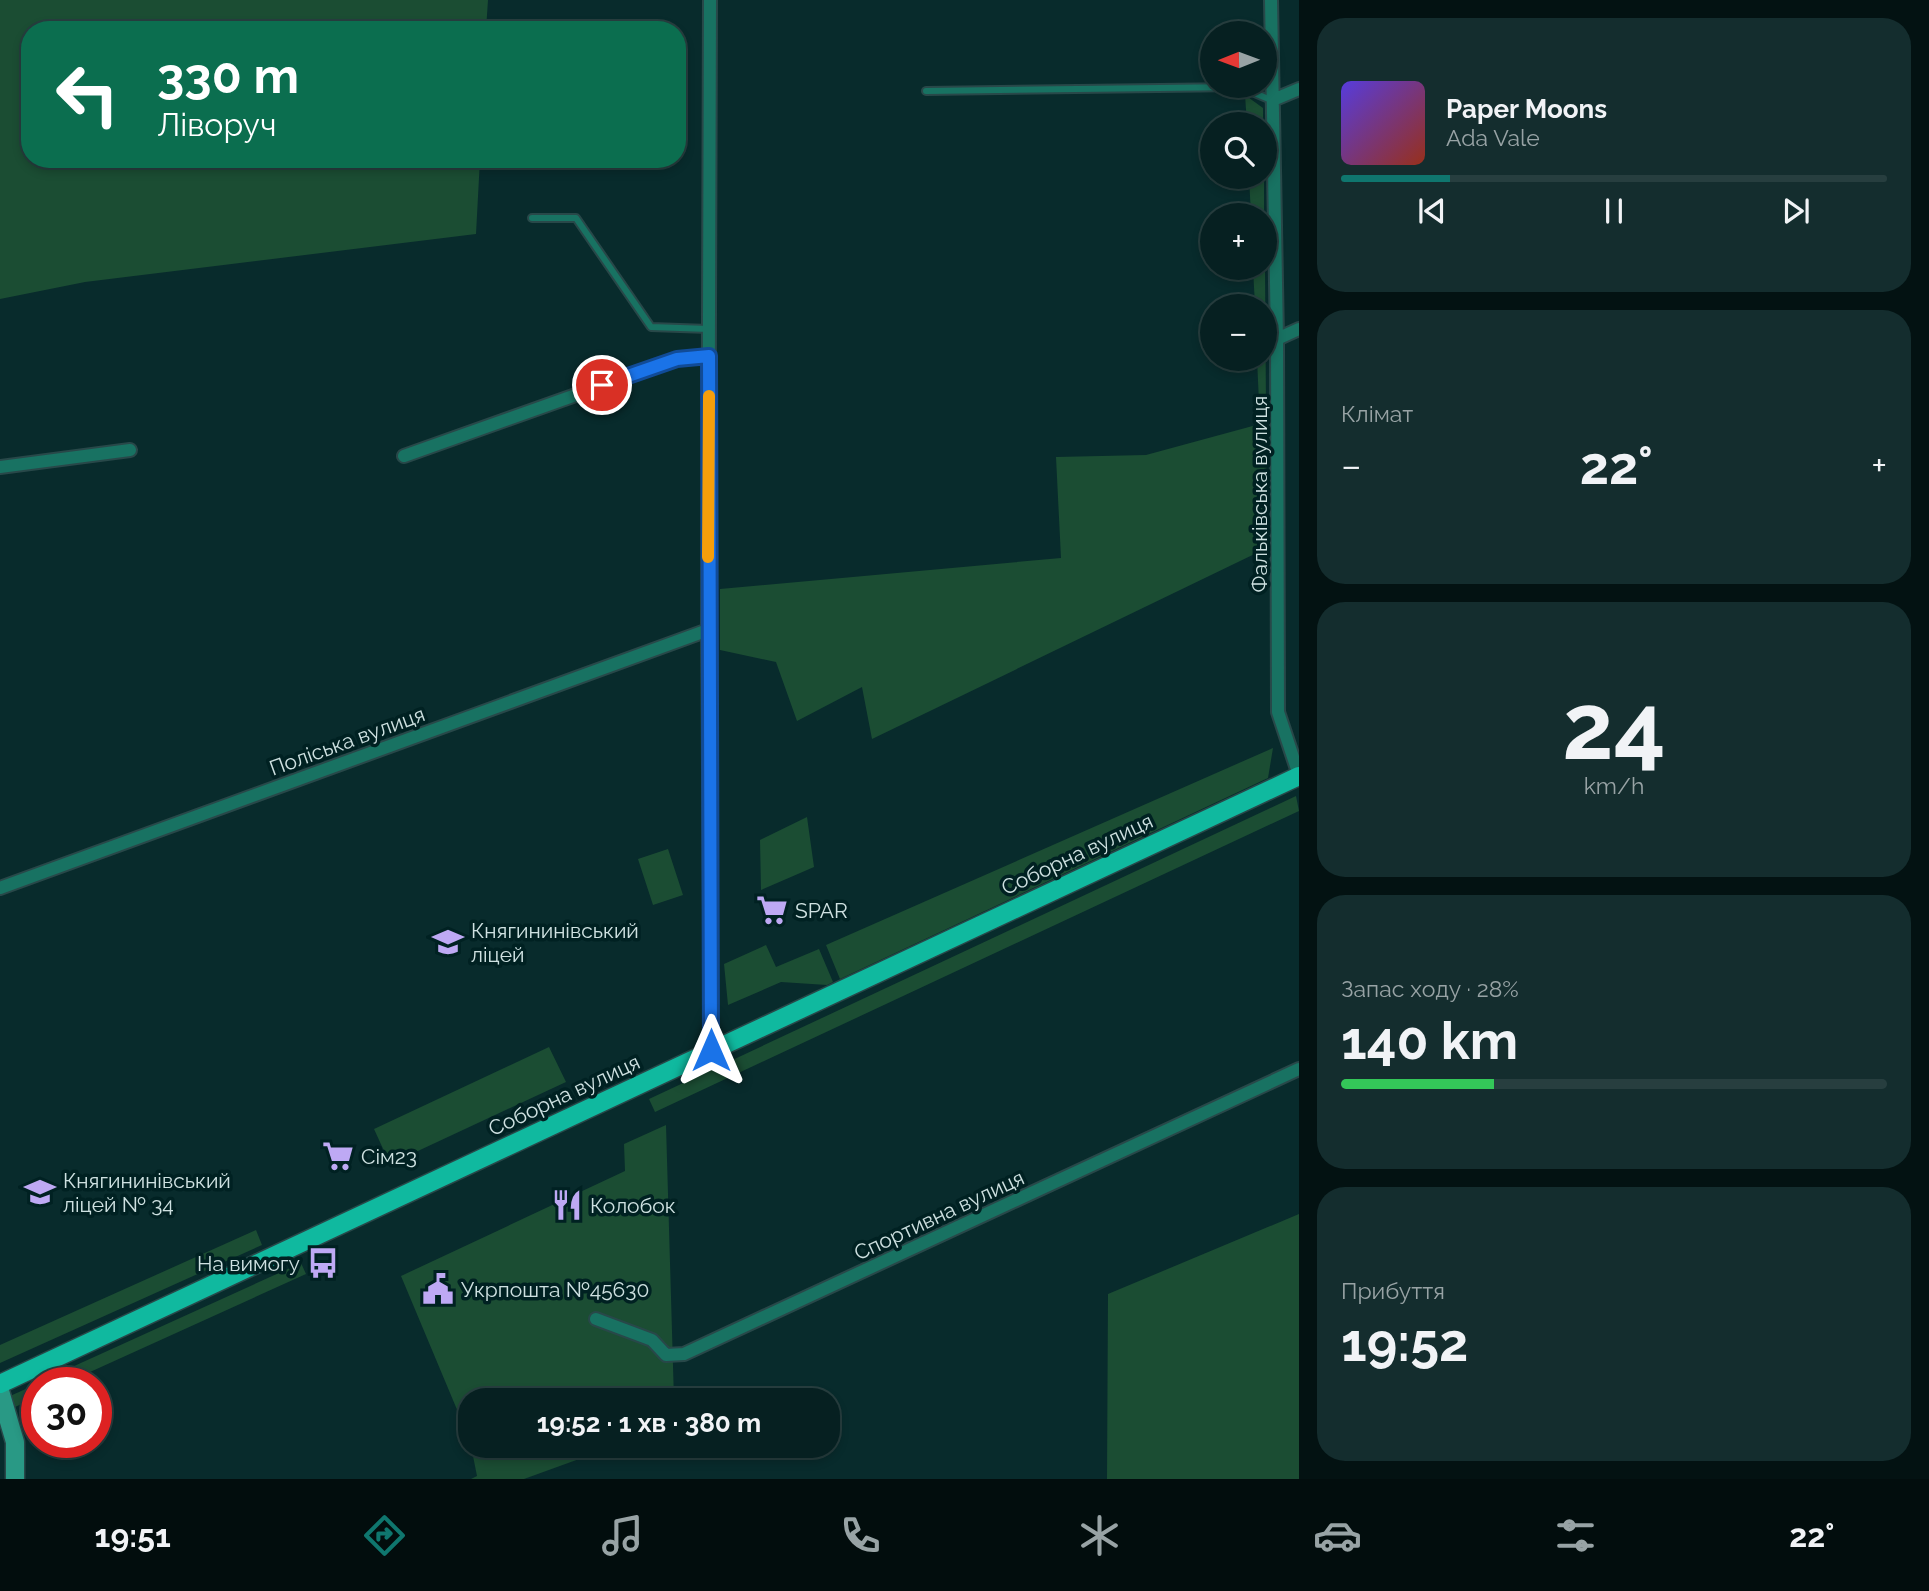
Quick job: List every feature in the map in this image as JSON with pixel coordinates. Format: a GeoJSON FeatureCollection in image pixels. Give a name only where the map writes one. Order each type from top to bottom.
{"type":"FeatureCollection","features":[{"type":"Feature","properties":{"kind":"main road","name":"Соборна вулиця"},"geometry":{"type":"LineString","coordinates":[[0,1384],[1299,775]]}},
{"type":"Feature","properties":{"kind":"street"},"geometry":{"type":"LineString","coordinates":[[710,0],[708,630],[711,1050]]}},
{"type":"Feature","properties":{"kind":"street","name":"Фальківська вулиця"},"geometry":{"type":"LineString","coordinates":[[1271,0],[1278,339],[1278,712],[1299,775]]}},
{"type":"Feature","properties":{"kind":"street"},"geometry":{"type":"LineString","coordinates":[[1273,100],[1299,89]]}},
{"type":"Feature","properties":{"kind":"street"},"geometry":{"type":"LineString","coordinates":[[1278,339],[1299,329]]}},
{"type":"Feature","properties":{"kind":"street"},"geometry":{"type":"LineString","coordinates":[[404,456],[677,359],[709,356]]}},
{"type":"Feature","properties":{"kind":"street"},"geometry":{"type":"LineString","coordinates":[[0,467],[130,450]]}},
{"type":"Feature","properties":{"kind":"street","name":"Поліська вулиця"},"geometry":{"type":"LineString","coordinates":[[0,888],[708,630]]}},
{"type":"Feature","properties":{"kind":"street","name":"Спортивна вулиця"},"geometry":{"type":"LineString","coordinates":[[596,1319],[652,1340],[666,1355],[684,1354],[1299,1069]]}},
{"type":"Feature","properties":{"kind":"street"},"geometry":{"type":"LineString","coordinates":[[0,1391],[15,1442],[15,1479]]}},
{"type":"Feature","properties":{"kind":"lane"},"geometry":{"type":"LineString","coordinates":[[926,91],[1240,87],[1273,100]]}},
{"type":"Feature","properties":{"kind":"lane"},"geometry":{"type":"LineString","coordinates":[[533,218],[576,218],[651,327],[709,329]]}},
{"type":"Feature","properties":{"kind":"green space"},"geometry":{"type":"Polygon","coordinates":[[[0,0],[488,0],[487,21],[21,21],[21,168],[480,168],[476,234],[85,282],[0,299],[0,0]]]}},
{"type":"Feature","properties":{"kind":"green space"},"geometry":{"type":"Polygon","coordinates":[[[1245,98],[1263,108],[1263,112],[1246,112],[1245,98]]]}},
{"type":"Feature","properties":{"kind":"green space"},"geometry":{"type":"Polygon","coordinates":[[[1250,189],[1264,189],[1264,203],[1250,203],[1250,189]]]}},
{"type":"Feature","properties":{"kind":"green space"},"geometry":{"type":"Polygon","coordinates":[[[1254,280],[1265,280],[1265,294],[1254,294],[1254,280]]]}},
{"type":"Feature","properties":{"kind":"green space"},"geometry":{"type":"Polygon","coordinates":[[[1258,371],[1266,371],[1267,548],[872,739],[862,687],[797,721],[776,662],[720,650],[720,589],[1061,558],[1056,457],[1146,455],[1260,424],[1258,371]]]}},
{"type":"Feature","properties":{"kind":"green space"},"geometry":{"type":"Polygon","coordinates":[[[1273,748],[1268,778],[840,979],[826,945],[1273,748]]]}},
{"type":"Feature","properties":{"kind":"green space"},"geometry":{"type":"Polygon","coordinates":[[[1296,796],[1299,811],[655,1112],[649,1099],[1296,796]]]}},
{"type":"Feature","properties":{"kind":"green space"},"geometry":{"type":"Polygon","coordinates":[[[807,817],[814,867],[761,890],[760,840],[807,817]]]}},
{"type":"Feature","properties":{"kind":"green space"},"geometry":{"type":"Polygon","coordinates":[[[668,849],[683,895],[653,905],[638,859],[668,849]]]}},
{"type":"Feature","properties":{"kind":"green space"},"geometry":{"type":"Polygon","coordinates":[[[766,945],[776,967],[819,949],[833,982],[827,985],[781,982],[728,1005],[724,964],[766,945]]]}},
{"type":"Feature","properties":{"kind":"green space"},"geometry":{"type":"Polygon","coordinates":[[[549,1047],[566,1082],[390,1164],[374,1129],[549,1047]]]}},
{"type":"Feature","properties":{"kind":"green space"},"geometry":{"type":"Polygon","coordinates":[[[666,1125],[674,1388],[458,1388],[458,1412],[401,1276],[625,1171],[624,1144],[666,1125]]]}},
{"type":"Feature","properties":{"kind":"green space"},"geometry":{"type":"Polygon","coordinates":[[[1299,1214],[1299,1479],[1107,1479],[1108,1294],[1299,1214]]]}},
{"type":"Feature","properties":{"kind":"green space"},"geometry":{"type":"Polygon","coordinates":[[[256,1230],[262,1245],[0,1363],[0,1345],[256,1230]]]}},
{"type":"Feature","properties":{"kind":"green space"},"geometry":{"type":"Polygon","coordinates":[[[301,1263],[306,1274],[101,1367],[72,1367],[301,1263]]]}},
{"type":"Feature","properties":{"kind":"green space"},"geometry":{"type":"Polygon","coordinates":[[[21,1391],[21,1404],[15,1407],[10,1396],[21,1391]]]}},
{"type":"Feature","properties":{"kind":"green space"},"geometry":{"type":"Polygon","coordinates":[[[473,1458],[582,1458],[524,1479],[471,1479],[477,1476],[473,1458]]]}},
{"type":"Feature","properties":{"kind":"slow traffic"},"geometry":{"type":"LineString","coordinates":[[708,557],[709,396]]}},
{"type":"Feature","properties":{"kind":"place","name":"SPAR"},"geometry":{"type":"Point","coordinates":[772,910]}},
{"type":"Feature","properties":{"kind":"place","name":"Княгининівський ліцей"},"geometry":{"type":"Point","coordinates":[448,942]}},
{"type":"Feature","properties":{"kind":"place","name":"Сім23"},"geometry":{"type":"Point","coordinates":[338,1156]}},
{"type":"Feature","properties":{"kind":"place","name":"Княгининівський ліцей № 34"},"geometry":{"type":"Point","coordinates":[40,1192]}},
{"type":"Feature","properties":{"kind":"place","name":"Колобок"},"geometry":{"type":"Point","coordinates":[567,1205]}},
{"type":"Feature","properties":{"kind":"place","name":"На вимогу"},"geometry":{"type":"Point","coordinates":[323,1263]}},
{"type":"Feature","properties":{"kind":"place","name":"Укрпошта №45630"},"geometry":{"type":"Point","coordinates":[438,1289]}},
{"type":"Feature","properties":{"kind":"route"},"geometry":{"type":"LineString","coordinates":[[602,385],[677,359],[709,356],[711,1050]]}}]}
